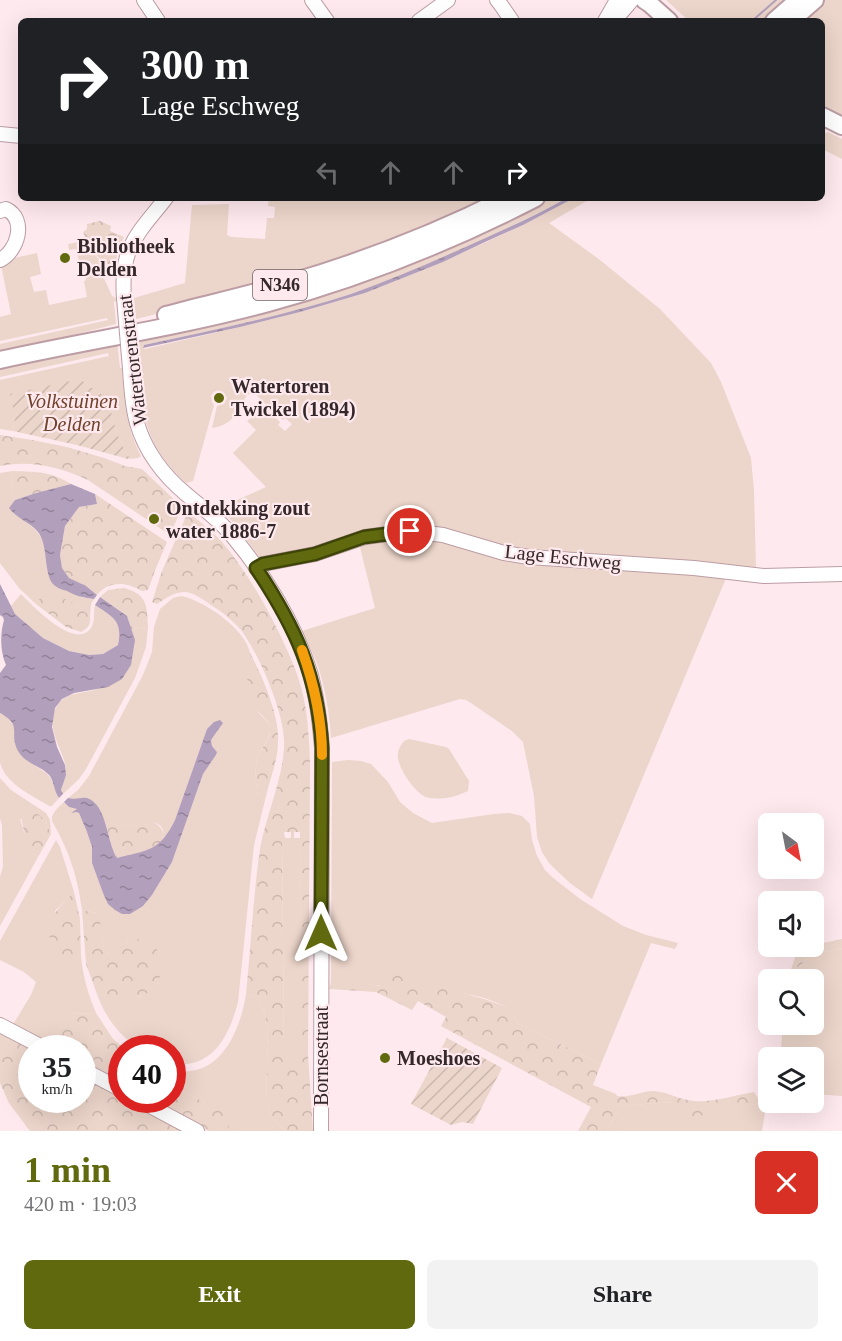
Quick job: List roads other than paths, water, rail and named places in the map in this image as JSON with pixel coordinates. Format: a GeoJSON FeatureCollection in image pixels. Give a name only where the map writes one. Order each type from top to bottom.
{"type":"FeatureCollection","features":[{"type":"Feature","properties":{"kind":"main road"},"geometry":{"type":"LineString","coordinates":[[631,0],[643,0],[666,18]]}},
{"type":"Feature","properties":{"kind":"main road"},"geometry":{"type":"LineString","coordinates":[[661,0],[680,18]]}},
{"type":"Feature","properties":{"kind":"main road"},"geometry":{"type":"LineString","coordinates":[[777,18],[798,0]]}},
{"type":"Feature","properties":{"kind":"main road"},"geometry":{"type":"LineString","coordinates":[[795,18],[815,0]]}},
{"type":"Feature","properties":{"kind":"main road"},"geometry":{"type":"LineString","coordinates":[[826,123],[842,136]]}},
{"type":"Feature","properties":{"kind":"main road","name":"N346"},"geometry":{"type":"LineString","coordinates":[[47,350],[93,334],[290,283],[354,262],[441,229],[500,201]]}},
{"type":"Feature","properties":{"kind":"main road","name":"N346"},"geometry":{"type":"LineString","coordinates":[[0,360],[221,314],[319,288],[427,249],[530,201]]}},
{"type":"Feature","properties":{"kind":"street"},"geometry":{"type":"LineString","coordinates":[[144,0],[157,18]]}},
{"type":"Feature","properties":{"kind":"street"},"geometry":{"type":"LineString","coordinates":[[312,0],[325,18]]}},
{"type":"Feature","properties":{"kind":"street"},"geometry":{"type":"LineString","coordinates":[[423,18],[448,0]]}},
{"type":"Feature","properties":{"kind":"street"},"geometry":{"type":"LineString","coordinates":[[497,0],[510,18]]}},
{"type":"Feature","properties":{"kind":"street"},"geometry":{"type":"LineString","coordinates":[[607,18],[617,0]]}},
{"type":"Feature","properties":{"kind":"street"},"geometry":{"type":"LineString","coordinates":[[616,18],[631,0]]}},
{"type":"Feature","properties":{"kind":"street"},"geometry":{"type":"LineString","coordinates":[[0,134],[18,136]]}},
{"type":"Feature","properties":{"kind":"street","name":"Watertorenstraat"},"geometry":{"type":"LineString","coordinates":[[164,201],[136,236],[128,251],[123,277],[132,397],[137,424],[152,457],[162,470],[229,532],[256,568],[284,612],[309,670],[320,721],[322,748],[321,980]]}},
{"type":"Feature","properties":{"kind":"street"},"geometry":{"type":"LineString","coordinates":[[0,211],[6,209],[14,214],[18,232],[13,248],[0,260]]}},
{"type":"Feature","properties":{"kind":"street","name":"Lage Eschweg"},"geometry":{"type":"LineString","coordinates":[[256,568],[263,564],[315,554],[364,537],[410,531],[443,535],[504,553],[529,557],[694,568],[764,576],[842,574]]}},
{"type":"Feature","properties":{"kind":"street","name":"Bornsestraat"},"geometry":{"type":"LineString","coordinates":[[321,980],[321,1131]]}},
{"type":"Feature","properties":{"kind":"street"},"geometry":{"type":"LineString","coordinates":[[0,1025],[19,1035]]}},
{"type":"Feature","properties":{"kind":"street"},"geometry":{"type":"LineString","coordinates":[[163,1113],[197,1131]]}},
{"type":"Feature","properties":{"kind":"water"},"geometry":{"type":"Polygon","coordinates":[[[561,201],[568,201],[443,262],[365,293],[240,327],[143,348],[144,345],[274,316],[351,294],[406,273],[561,201]]]}},
{"type":"Feature","properties":{"kind":"water"},"geometry":{"type":"Polygon","coordinates":[[[71,484],[95,494],[97,504],[79,507],[65,526],[60,555],[62,568],[69,578],[86,586],[97,595],[94,599],[77,595],[54,585],[48,574],[44,545],[38,532],[9,508],[15,500],[71,484]]]}},
{"type":"Feature","properties":{"kind":"water"},"geometry":{"type":"Polygon","coordinates":[[[0,584],[15,614],[43,638],[69,651],[89,655],[103,654],[118,645],[118,625],[107,613],[95,605],[100,597],[127,616],[135,640],[131,665],[122,679],[108,687],[74,693],[62,699],[55,708],[52,727],[65,765],[66,775],[61,790],[63,794],[59,798],[50,776],[20,754],[15,743],[13,725],[0,713],[0,673],[6,665],[1,637],[4,620],[0,615],[0,584]]]}},
{"type":"Feature","properties":{"kind":"water"},"geometry":{"type":"Polygon","coordinates":[[[220,720],[223,723],[211,740],[217,752],[216,755],[203,774],[172,862],[143,906],[130,914],[122,914],[108,904],[103,893],[92,863],[92,847],[87,832],[79,813],[71,813],[77,809],[69,807],[64,802],[68,798],[87,798],[94,802],[103,816],[117,858],[152,848],[164,838],[175,820],[207,729],[220,720]]]}},
{"type":"Feature","properties":{"kind":"waterway"},"geometry":{"type":"LineString","coordinates":[[755,18],[776,0]]}},
{"type":"Feature","properties":{"kind":"place","name":"Bibliotheek Delden"},"geometry":{"type":"Point","coordinates":[65,258]}},
{"type":"Feature","properties":{"kind":"place","name":"Watertoren Twickel (1894)"},"geometry":{"type":"Point","coordinates":[219,398]}},
{"type":"Feature","properties":{"kind":"place","name":"Ontdekking zout water 1886-7"},"geometry":{"type":"Point","coordinates":[154,519]}},
{"type":"Feature","properties":{"kind":"place","name":"Moeshoes"},"geometry":{"type":"Point","coordinates":[385,1058]}},
{"type":"Feature","properties":{"kind":"park label","name":"Volkstuinen Delden"},"geometry":{"type":"Point","coordinates":[72,412]}}]}
